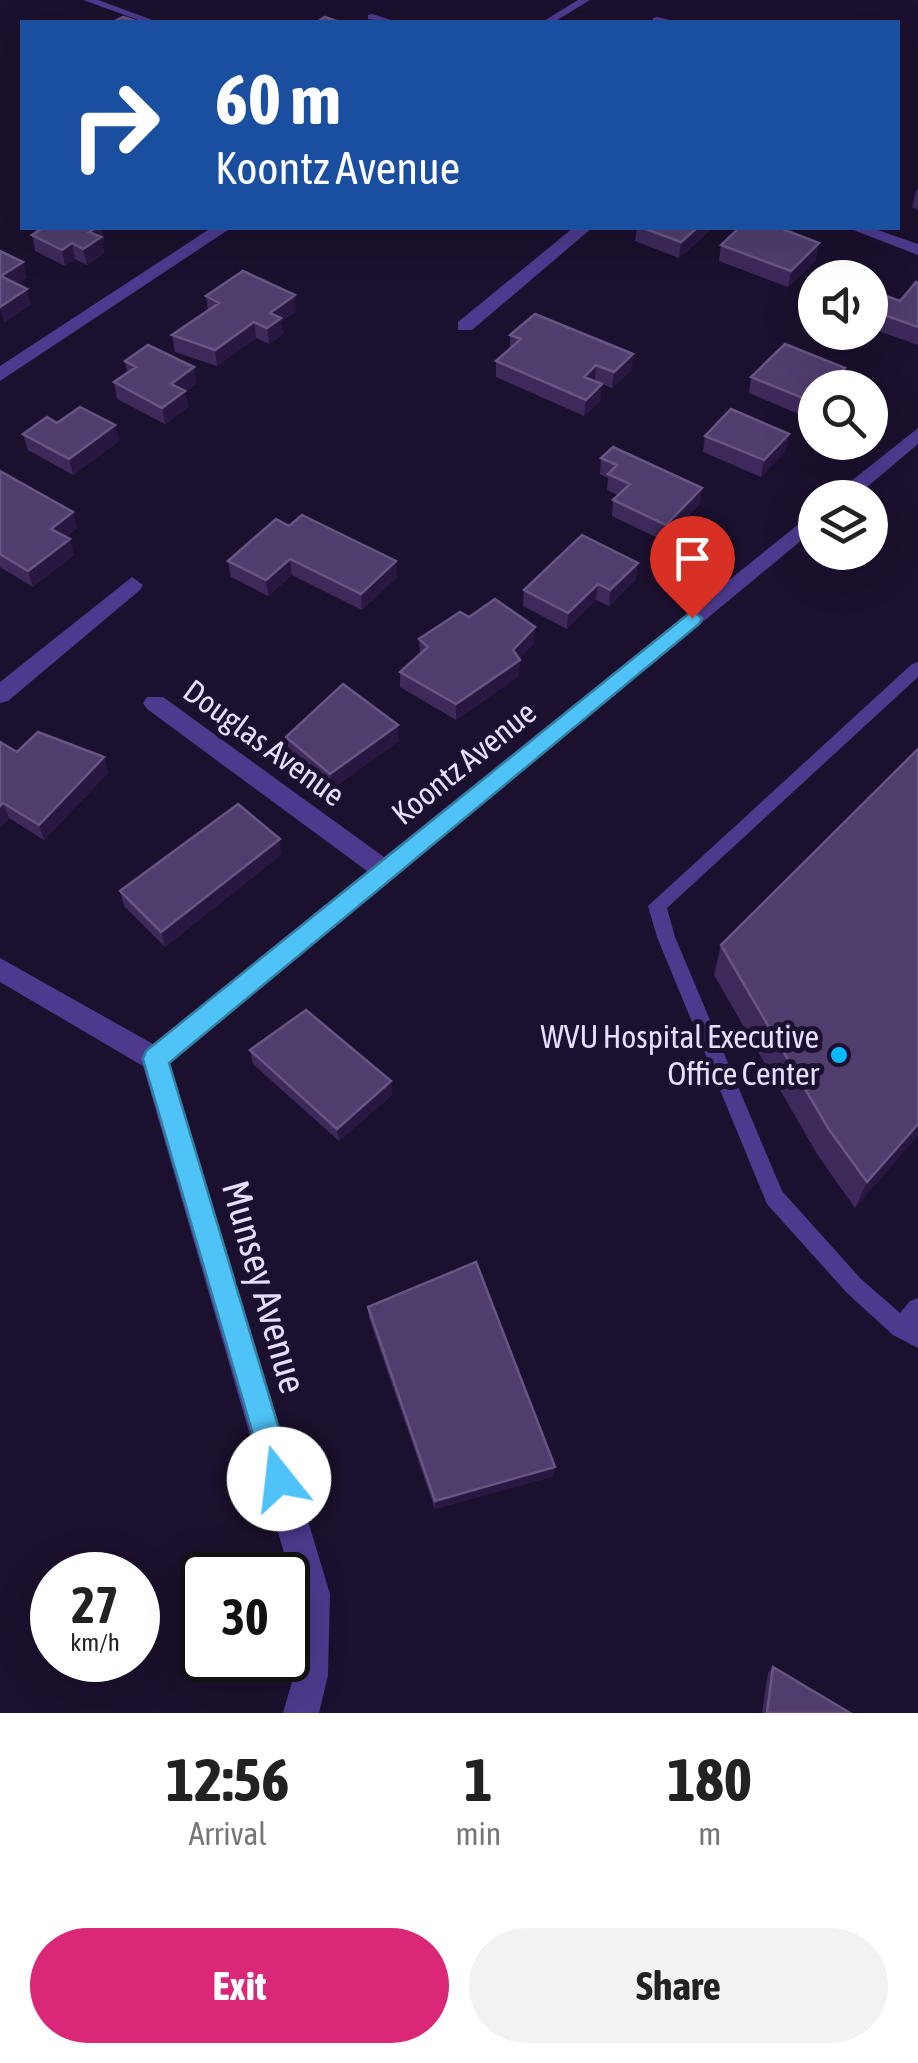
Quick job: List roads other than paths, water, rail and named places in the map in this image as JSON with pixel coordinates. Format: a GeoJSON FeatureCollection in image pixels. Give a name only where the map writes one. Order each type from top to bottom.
{"type":"FeatureCollection","features":[{"type":"Feature","properties":{"kind":"street"},"geometry":{"type":"LineString","coordinates":[[0,375],[219,230]]}},
{"type":"Feature","properties":{"kind":"street"},"geometry":{"type":"LineString","coordinates":[[465,326],[581,230]]}},
{"type":"Feature","properties":{"kind":"street"},"geometry":{"type":"LineString","coordinates":[[863,230],[918,250]]}},
{"type":"Feature","properties":{"kind":"street"},"geometry":{"type":"LineString","coordinates":[[862,480],[918,434]]}},
{"type":"Feature","properties":{"kind":"street","name":"Koontz Avenue"},"geometry":{"type":"LineString","coordinates":[[155,1059],[798,532]]}},
{"type":"Feature","properties":{"kind":"street"},"geometry":{"type":"LineString","coordinates":[[0,695],[132,585]]}},
{"type":"Feature","properties":{"kind":"street","name":"Douglas Avenue"},"geometry":{"type":"LineString","coordinates":[[155,704],[384,870]]}},
{"type":"Feature","properties":{"kind":"street"},"geometry":{"type":"LineString","coordinates":[[0,969],[155,1059]]}},
{"type":"Feature","properties":{"kind":"street","name":"Munsey Avenue"},"geometry":{"type":"LineString","coordinates":[[155,1059],[313,1594],[310,1675],[301,1713]]}},
{"type":"Feature","properties":{"kind":"lane"},"geometry":{"type":"LineString","coordinates":[[88,0],[147,20]]}},
{"type":"Feature","properties":{"kind":"lane"},"geometry":{"type":"LineString","coordinates":[[108,7],[121,0]]}},
{"type":"Feature","properties":{"kind":"lane"},"geometry":{"type":"LineString","coordinates":[[551,20],[584,0]]}},
{"type":"Feature","properties":{"kind":"lane"},"geometry":{"type":"LineString","coordinates":[[372,17],[382,20]]}},
{"type":"Feature","properties":{"kind":"lane"},"geometry":{"type":"LineString","coordinates":[[918,668],[658,906],[666,937],[774,1197],[854,1286],[909,1333],[918,1308]]}},
{"type":"Feature","properties":{"kind":"place","name":"WVU Hospital Executive Office Center"},"geometry":{"type":"Point","coordinates":[839,1055]}}]}
